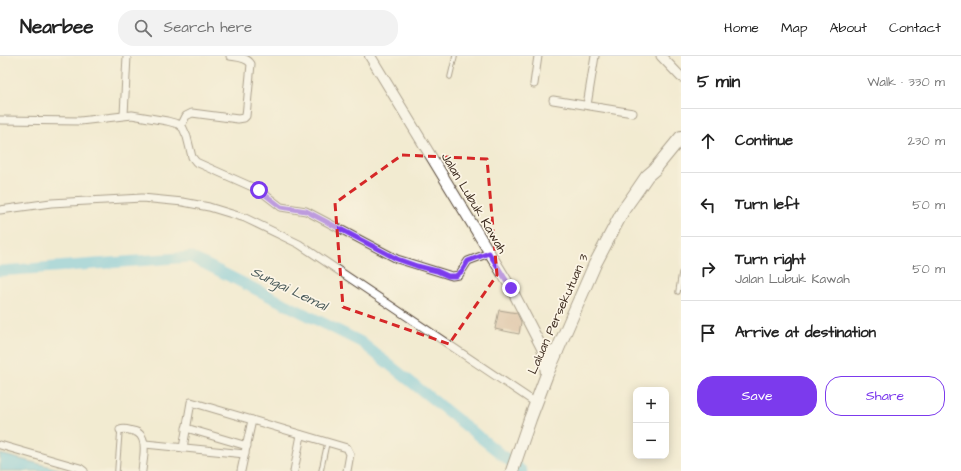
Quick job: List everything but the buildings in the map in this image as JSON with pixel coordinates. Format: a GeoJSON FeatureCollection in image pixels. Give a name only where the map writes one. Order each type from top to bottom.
{"type":"FeatureCollection","features":[{"type":"Feature","properties":{"kind":"highway","name":"Laluan Persekutuan 3"},"geometry":{"type":"LineString","coordinates":[[647,176],[649,168],[681,130]]}},
{"type":"Feature","properties":{"kind":"highway","name":"Laluan Persekutuan 3"},"geometry":{"type":"LineString","coordinates":[[512,471],[549,370],[595,264],[624,210],[647,176],[654,170],[681,137]]}},
{"type":"Feature","properties":{"kind":"highway"},"geometry":{"type":"LineString","coordinates":[[544,351],[549,353],[557,351]]}},
{"type":"Feature","properties":{"kind":"highway"},"geometry":{"type":"LineString","coordinates":[[544,351],[549,370]]}},
{"type":"Feature","properties":{"kind":"main road","name":"Jalan Lubuk Kawah"},"geometry":{"type":"LineString","coordinates":[[370,56],[511,288],[544,351]]}},
{"type":"Feature","properties":{"kind":"street"},"geometry":{"type":"LineString","coordinates":[[124,115],[127,56]]}},
{"type":"Feature","properties":{"kind":"street"},"geometry":{"type":"LineString","coordinates":[[181,126],[186,116],[192,113],[238,119],[246,116],[251,64],[245,59],[230,56]]}},
{"type":"Feature","properties":{"kind":"street"},"geometry":{"type":"LineString","coordinates":[[534,84],[538,56]]}},
{"type":"Feature","properties":{"kind":"street"},"geometry":{"type":"LineString","coordinates":[[587,105],[595,56]]}},
{"type":"Feature","properties":{"kind":"street"},"geometry":{"type":"LineString","coordinates":[[661,56],[681,77]]}},
{"type":"Feature","properties":{"kind":"street"},"geometry":{"type":"LineString","coordinates":[[553,100],[633,113]]}},
{"type":"Feature","properties":{"kind":"street"},"geometry":{"type":"LineString","coordinates":[[0,120],[80,121],[98,120],[124,115],[142,116],[174,123],[181,126],[185,132],[192,158],[196,162],[259,190],[281,207],[306,211],[397,259],[452,276],[459,275],[468,261],[489,253]]}},
{"type":"Feature","properties":{"kind":"street"},"geometry":{"type":"LineString","coordinates":[[0,210],[51,203],[142,198],[184,202],[209,207],[245,218],[299,244],[536,403]]}},
{"type":"Feature","properties":{"kind":"street"},"geometry":{"type":"LineString","coordinates":[[183,448],[191,402],[347,448],[350,454],[347,471]]}},
{"type":"Feature","properties":{"kind":"street"},"geometry":{"type":"LineString","coordinates":[[241,471],[252,420]]}},
{"type":"Feature","properties":{"kind":"street"},"geometry":{"type":"LineString","coordinates":[[186,428],[247,446]]}},
{"type":"Feature","properties":{"kind":"street"},"geometry":{"type":"LineString","coordinates":[[120,430],[124,429],[137,431],[141,434],[145,444],[142,471]]}},
{"type":"Feature","properties":{"kind":"street"},"geometry":{"type":"LineString","coordinates":[[294,471],[301,435]]}},
{"type":"Feature","properties":{"kind":"street"},"geometry":{"type":"LineString","coordinates":[[145,444],[245,454]]}},
{"type":"Feature","properties":{"kind":"street"},"geometry":{"type":"LineString","coordinates":[[0,445],[80,468],[84,471]]}},
{"type":"Feature","properties":{"kind":"lane"},"geometry":{"type":"LineString","coordinates":[[450,77],[455,56]]}},
{"type":"Feature","properties":{"kind":"lane"},"geometry":{"type":"LineString","coordinates":[[678,292],[681,273]]}},
{"type":"Feature","properties":{"kind":"lane"},"geometry":{"type":"LineString","coordinates":[[117,471],[120,430]]}},
{"type":"Feature","properties":{"kind":"lane"},"geometry":{"type":"LineString","coordinates":[[321,471],[328,442]]}},
{"type":"Feature","properties":{"kind":"highlighted area"},"geometry":{"type":"Polygon","coordinates":[[[402,155],[487,159],[497,275],[449,344],[343,307],[335,203],[402,155]]]}},
{"type":"Feature","properties":{"kind":"water"},"geometry":{"type":"Polygon","coordinates":[[[0,454],[68,471],[0,471],[0,454]]]}},
{"type":"Feature","properties":{"kind":"waterway","name":"Sungai Lemal"},"geometry":{"type":"LineString","coordinates":[[0,271],[191,257],[361,342],[522,471]]}},
{"type":"Feature","properties":{"kind":"route"},"geometry":{"type":"LineString","coordinates":[[259,190],[277,205],[285,209],[304,210],[397,259],[437,271],[444,275],[459,275],[468,261],[489,253],[511,288]]}}]}
